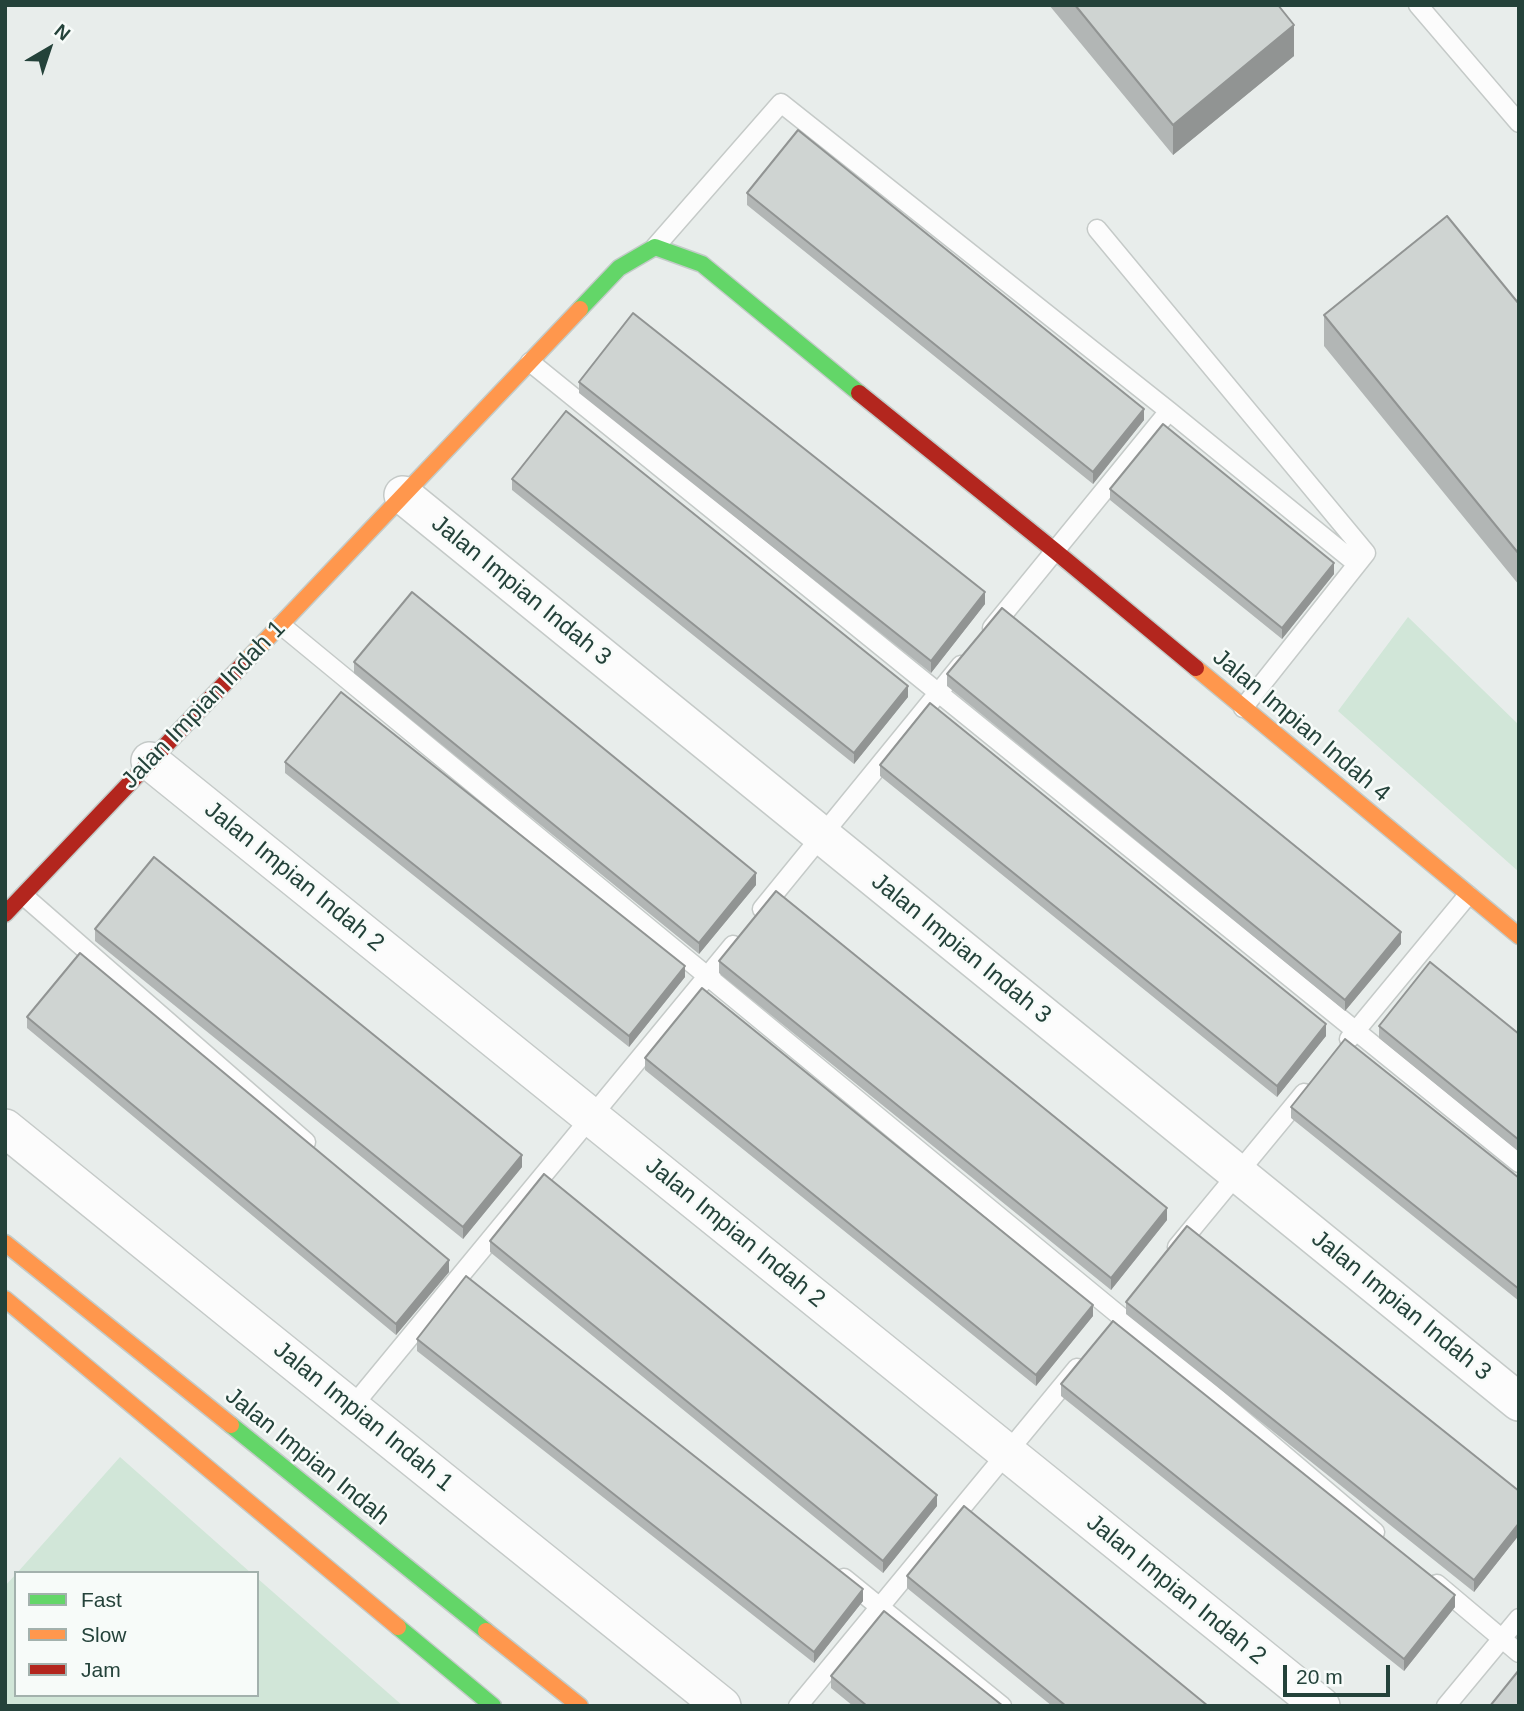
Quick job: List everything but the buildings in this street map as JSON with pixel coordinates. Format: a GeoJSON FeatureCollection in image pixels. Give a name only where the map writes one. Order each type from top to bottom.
{"type":"FeatureCollection","features":[{"type":"Feature","properties":{"kind":"street","name":"Jalan Impian Indah 1"},"geometry":{"type":"LineString","coordinates":[[5,914],[619,268],[655,247]]}},
{"type":"Feature","properties":{"kind":"street","name":"Jalan Impian Indah 4"},"geometry":{"type":"LineString","coordinates":[[655,247],[702,264],[1055,551],[1519,936]]}},
{"type":"Feature","properties":{"kind":"street","name":"Jalan Impian Indah 3"},"geometry":{"type":"LineString","coordinates":[[403,495],[1519,1402]]}},
{"type":"Feature","properties":{"kind":"street","name":"Jalan Impian Indah 2"},"geometry":{"type":"LineString","coordinates":[[150,761],[1321,1706]]}},
{"type":"Feature","properties":{"kind":"street","name":"Jalan Impian Indah 1"},"geometry":{"type":"LineString","coordinates":[[5,1128],[722,1706]]}},
{"type":"Feature","properties":{"kind":"street","name":"Jalan Impian Indah"},"geometry":{"type":"LineString","coordinates":[[5,1243],[580,1706]]}},
{"type":"Feature","properties":{"kind":"street"},"geometry":{"type":"LineString","coordinates":[[5,1299],[493,1706]]}},
{"type":"Feature","properties":{"kind":"lane"},"geometry":{"type":"LineString","coordinates":[[1418,5],[1519,123]]}},
{"type":"Feature","properties":{"kind":"lane"},"geometry":{"type":"LineString","coordinates":[[655,247],[781,103],[1357,564]]}},
{"type":"Feature","properties":{"kind":"lane"},"geometry":{"type":"LineString","coordinates":[[1097,229],[1366,553],[1244,708]]}},
{"type":"Feature","properties":{"kind":"lane"},"geometry":{"type":"LineString","coordinates":[[530,362],[1519,1163]]}},
{"type":"Feature","properties":{"kind":"lane"},"geometry":{"type":"LineString","coordinates":[[352,1407],[1169,411]]}},
{"type":"Feature","properties":{"kind":"lane"},"geometry":{"type":"LineString","coordinates":[[281,625],[1120,1316],[1385,1540]]}},
{"type":"Feature","properties":{"kind":"lane"},"geometry":{"type":"LineString","coordinates":[[1339,1051],[1468,895]]}},
{"type":"Feature","properties":{"kind":"lane"},"geometry":{"type":"LineString","coordinates":[[23,896],[314,1149]]}},
{"type":"Feature","properties":{"kind":"lane"},"geometry":{"type":"LineString","coordinates":[[1162,1265],[1314,1082]]}},
{"type":"Feature","properties":{"kind":"lane"},"geometry":{"type":"LineString","coordinates":[[798,1706],[1086,1358]]}},
{"type":"Feature","properties":{"kind":"lane"},"geometry":{"type":"LineString","coordinates":[[826,1564],[1002,1706]]}},
{"type":"Feature","properties":{"kind":"lane"},"geometry":{"type":"LineString","coordinates":[[1427,1576],[1519,1653]]}},
{"type":"Feature","properties":{"kind":"lane"},"geometry":{"type":"LineString","coordinates":[[1446,1706],[1519,1618]]}},
{"type":"Feature","properties":{"kind":"green space"},"geometry":{"type":"Polygon","coordinates":[[[1408,617],[1519,725],[1519,872],[1338,711],[1408,617]]]}},
{"type":"Feature","properties":{"kind":"green space"},"geometry":{"type":"Polygon","coordinates":[[[120,1457],[249,1571],[19,1571],[120,1457]]]}},
{"type":"Feature","properties":{"kind":"green space"},"geometry":{"type":"Polygon","coordinates":[[[14,1576],[14,1697],[259,1697],[259,1580],[403,1706],[5,1706],[5,1586],[14,1576]]]}},
{"type":"Feature","properties":{"kind":"traffic: fast"},"geometry":{"type":"LineString","coordinates":[[580,309],[619,268],[655,247],[702,264],[859,393]]}},
{"type":"Feature","properties":{"kind":"traffic: fast"},"geometry":{"type":"LineString","coordinates":[[231,1425],[486,1631]]}},
{"type":"Feature","properties":{"kind":"traffic: fast"},"geometry":{"type":"LineString","coordinates":[[398,1627],[493,1706]]}},
{"type":"Feature","properties":{"kind":"traffic: slow"},"geometry":{"type":"LineString","coordinates":[[246,661],[580,309]]}},
{"type":"Feature","properties":{"kind":"traffic: slow"},"geometry":{"type":"LineString","coordinates":[[1196,668],[1519,936]]}},
{"type":"Feature","properties":{"kind":"traffic: slow"},"geometry":{"type":"LineString","coordinates":[[5,1243],[231,1425]]}},
{"type":"Feature","properties":{"kind":"traffic: slow"},"geometry":{"type":"LineString","coordinates":[[5,1299],[398,1627]]}},
{"type":"Feature","properties":{"kind":"traffic: slow"},"geometry":{"type":"LineString","coordinates":[[486,1631],[580,1706]]}},
{"type":"Feature","properties":{"kind":"traffic: jam"},"geometry":{"type":"LineString","coordinates":[[859,393],[1196,668]]}},
{"type":"Feature","properties":{"kind":"traffic: jam"},"geometry":{"type":"LineString","coordinates":[[5,914],[246,661]]}}]}
